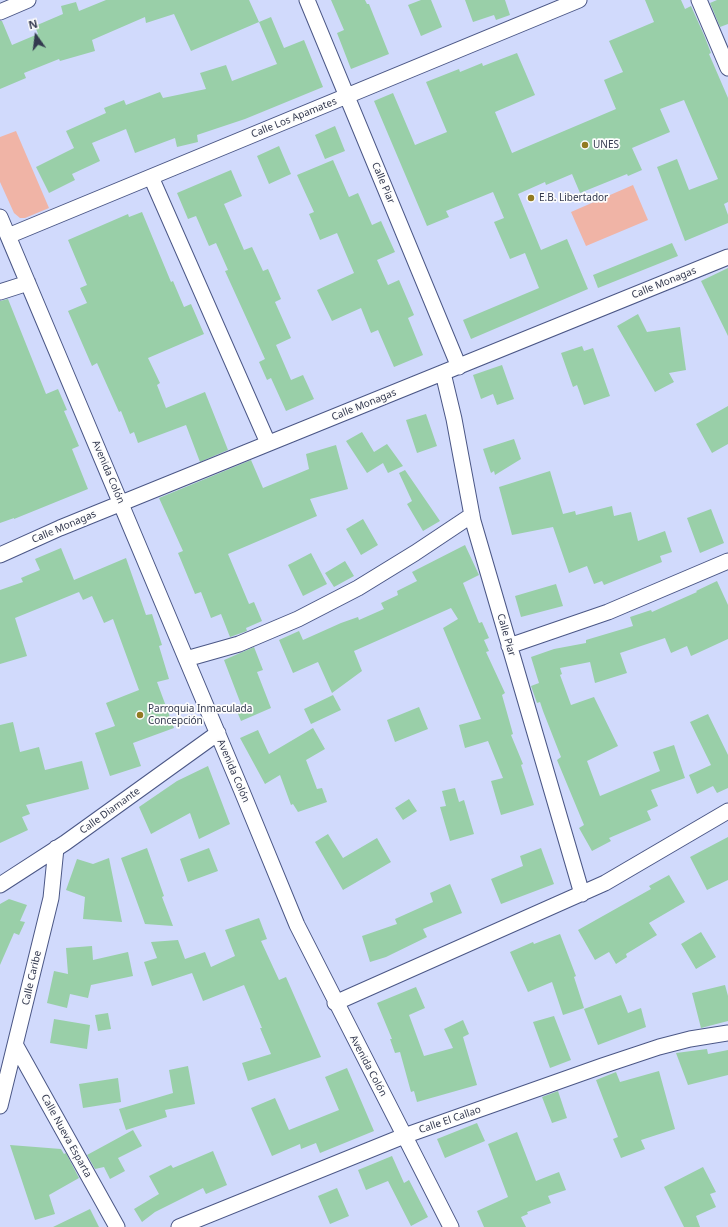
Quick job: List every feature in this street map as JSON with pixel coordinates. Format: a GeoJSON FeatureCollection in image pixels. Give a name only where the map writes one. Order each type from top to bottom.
{"type":"FeatureCollection","features":[{"type":"Feature","properties":{"kind":"street"},"geometry":{"type":"LineString","coordinates":[[0,12],[28,0]]}},
{"type":"Feature","properties":{"kind":"street","name":"Calle Piar"},"geometry":{"type":"LineString","coordinates":[[307,0],[459,366]]}},
{"type":"Feature","properties":{"kind":"street","name":"Calle Los Apamates"},"geometry":{"type":"LineString","coordinates":[[8,236],[579,0]]}},
{"type":"Feature","properties":{"kind":"street"},"geometry":{"type":"LineString","coordinates":[[699,0],[728,68]]}},
{"type":"Feature","properties":{"kind":"street"},"geometry":{"type":"LineString","coordinates":[[151,177],[268,444]]}},
{"type":"Feature","properties":{"kind":"street","name":"Avenida Colón"},"geometry":{"type":"LineString","coordinates":[[0,217],[218,733],[297,926],[335,1003],[451,1227]]}},
{"type":"Feature","properties":{"kind":"street","name":"Calle Monagas"},"geometry":{"type":"LineString","coordinates":[[0,554],[121,503],[728,257]]}},
{"type":"Feature","properties":{"kind":"street"},"geometry":{"type":"LineString","coordinates":[[0,292],[28,283]]}},
{"type":"Feature","properties":{"kind":"street","name":"Calle Piar"},"geometry":{"type":"LineString","coordinates":[[443,373],[454,419],[472,516],[582,894]]}},
{"type":"Feature","properties":{"kind":"street"},"geometry":{"type":"LineString","coordinates":[[186,659],[239,644],[298,619],[358,588],[415,554],[472,516]]}},
{"type":"Feature","properties":{"kind":"street"},"geometry":{"type":"LineString","coordinates":[[509,646],[608,612],[728,561]]}},
{"type":"Feature","properties":{"kind":"street","name":"Calle Diamante"},"geometry":{"type":"LineString","coordinates":[[0,885],[56,848],[218,733]]}},
{"type":"Feature","properties":{"kind":"street"},"geometry":{"type":"LineString","coordinates":[[335,1003],[582,894],[644,862],[728,811]]}},
{"type":"Feature","properties":{"kind":"street","name":"Calle Caribe"},"geometry":{"type":"LineString","coordinates":[[0,1106],[16,1046],[51,898],[56,848]]}},
{"type":"Feature","properties":{"kind":"street","name":"Calle El Callao"},"geometry":{"type":"LineString","coordinates":[[179,1227],[404,1136],[659,1047],[690,1039],[728,1033]]}},
{"type":"Feature","properties":{"kind":"street","name":"Calle Nueva Esparta"},"geometry":{"type":"LineString","coordinates":[[16,1046],[117,1227]]}},
{"type":"Feature","properties":{"kind":"shaded area"},"geometry":{"type":"Polygon","coordinates":[[[16,131],[49,208],[25,218],[20,218],[14,213],[0,182],[0,137],[16,131]]]}},
{"type":"Feature","properties":{"kind":"shaded area"},"geometry":{"type":"Polygon","coordinates":[[[633,185],[648,220],[586,246],[571,212],[633,185]]]}},
{"type":"Feature","properties":{"kind":"building"},"geometry":{"type":"Polygon","coordinates":[[[106,0],[249,0],[259,22],[191,51],[174,14],[146,23],[145,17],[92,40],[95,51],[60,61],[59,59],[24,73],[26,78],[0,89],[0,21],[2,21],[12,45],[38,34],[35,26],[63,14],[61,6],[76,2],[79,11],[106,0]]]}},
{"type":"Feature","properties":{"kind":"building"},"geometry":{"type":"Polygon","coordinates":[[[331,0],[365,0],[367,4],[369,4],[389,54],[351,69],[337,33],[344,30],[331,0]]]}},
{"type":"Feature","properties":{"kind":"building"},"geometry":{"type":"Polygon","coordinates":[[[421,0],[431,0],[442,27],[421,36],[408,5],[421,0]]]}},
{"type":"Feature","properties":{"kind":"building"},"geometry":{"type":"Polygon","coordinates":[[[465,0],[505,0],[510,15],[496,20],[494,15],[473,22],[465,0]]]}},
{"type":"Feature","properties":{"kind":"building"},"geometry":{"type":"Polygon","coordinates":[[[645,0],[681,0],[685,9],[691,6],[704,35],[711,53],[709,54],[728,98],[728,202],[724,204],[728,215],[728,223],[685,241],[657,167],[677,159],[689,190],[718,179],[684,100],[660,109],[670,132],[632,148],[642,170],[628,176],[627,174],[580,193],[572,174],[546,185],[545,182],[518,194],[541,250],[567,239],[588,289],[471,339],[463,320],[539,288],[525,253],[510,259],[494,222],[504,218],[493,192],[446,211],[449,217],[427,226],[374,101],[393,93],[415,145],[447,132],[426,82],[459,69],[460,72],[482,63],[483,66],[517,53],[535,95],[495,112],[512,153],[616,109],[604,80],[623,72],[609,41],[654,22],[645,0]]]}},
{"type":"Feature","properties":{"kind":"building"},"geometry":{"type":"Polygon","coordinates":[[[717,0],[728,0],[728,24],[720,27],[710,3],[717,0]]]}},
{"type":"Feature","properties":{"kind":"building"},"geometry":{"type":"Polygon","coordinates":[[[271,17],[284,48],[304,40],[323,87],[245,119],[197,135],[198,142],[177,147],[175,138],[135,153],[126,129],[92,143],[100,161],[72,174],[75,180],[49,193],[36,167],[74,148],[66,131],[106,113],[104,108],[124,100],[126,105],[160,92],[163,98],[206,89],[200,73],[226,65],[232,81],[277,64],[259,22],[271,17]]]}},
{"type":"Feature","properties":{"kind":"building"},"geometry":{"type":"Polygon","coordinates":[[[335,126],[345,151],[325,159],[315,135],[335,126]]]}},
{"type":"Feature","properties":{"kind":"building"},"geometry":{"type":"Polygon","coordinates":[[[279,146],[291,174],[269,184],[257,156],[279,146]]]}},
{"type":"Feature","properties":{"kind":"building"},"geometry":{"type":"Polygon","coordinates":[[[333,160],[349,197],[358,193],[372,225],[381,221],[395,252],[377,260],[388,285],[399,280],[414,315],[408,318],[423,355],[394,367],[378,330],[371,333],[361,308],[332,321],[317,290],[354,273],[337,233],[320,240],[309,214],[314,212],[297,175],[333,160]]]}},
{"type":"Feature","properties":{"kind":"building"},"geometry":{"type":"Polygon","coordinates":[[[231,170],[242,196],[224,204],[244,250],[252,247],[263,271],[268,269],[281,299],[275,302],[291,338],[276,345],[291,380],[303,375],[314,399],[286,411],[271,378],[267,380],[259,362],[265,359],[225,271],[228,270],[216,243],[209,246],[196,216],[188,219],[177,193],[231,170]]]}},
{"type":"Feature","properties":{"kind":"building"},"geometry":{"type":"Polygon","coordinates":[[[142,212],[171,282],[173,281],[184,307],[191,304],[204,334],[148,358],[160,383],[157,385],[166,408],[205,392],[228,450],[200,462],[186,425],[138,443],[134,432],[130,434],[121,411],[119,412],[97,363],[92,366],[68,311],[87,303],[80,288],[87,285],[68,240],[128,214],[129,217],[142,212]]]}},
{"type":"Feature","properties":{"kind":"building"},"geometry":{"type":"Polygon","coordinates":[[[672,243],[678,256],[598,288],[593,275],[672,243]]]}},
{"type":"Feature","properties":{"kind":"building"},"geometry":{"type":"Polygon","coordinates":[[[728,268],[728,336],[701,281],[728,268]]]}},
{"type":"Feature","properties":{"kind":"building"},"geometry":{"type":"Polygon","coordinates":[[[8,299],[46,394],[58,389],[67,410],[64,411],[79,446],[72,449],[88,489],[14,519],[0,523],[0,301],[8,299]]]}},
{"type":"Feature","properties":{"kind":"building"},"geometry":{"type":"Polygon","coordinates":[[[638,314],[647,332],[680,327],[686,370],[669,373],[674,382],[655,392],[617,326],[638,314]]]}},
{"type":"Feature","properties":{"kind":"building"},"geometry":{"type":"Polygon","coordinates":[[[582,346],[584,351],[593,348],[610,396],[584,405],[577,385],[573,387],[561,353],[582,346]]]}},
{"type":"Feature","properties":{"kind":"building"},"geometry":{"type":"Polygon","coordinates":[[[502,365],[514,399],[497,405],[493,394],[481,399],[473,375],[502,365]]]}},
{"type":"Feature","properties":{"kind":"building"},"geometry":{"type":"Polygon","coordinates":[[[728,406],[728,444],[712,453],[696,424],[728,406]]]}},
{"type":"Feature","properties":{"kind":"building"},"geometry":{"type":"Polygon","coordinates":[[[426,414],[437,446],[417,453],[406,420],[426,414]]]}},
{"type":"Feature","properties":{"kind":"building"},"geometry":{"type":"Polygon","coordinates":[[[362,432],[374,452],[387,444],[403,466],[388,473],[383,463],[367,473],[346,441],[362,432]]]}},
{"type":"Feature","properties":{"kind":"building"},"geometry":{"type":"Polygon","coordinates":[[[514,439],[521,459],[495,475],[494,471],[491,473],[483,449],[514,439]]]}},
{"type":"Feature","properties":{"kind":"building"},"geometry":{"type":"Polygon","coordinates":[[[336,445],[348,489],[310,499],[317,516],[228,554],[249,604],[254,602],[262,621],[246,628],[247,631],[230,637],[221,614],[211,618],[201,592],[195,594],[178,553],[183,551],[159,498],[251,460],[263,488],[309,469],[306,454],[336,445]]]}},
{"type":"Feature","properties":{"kind":"building"},"geometry":{"type":"Polygon","coordinates":[[[405,470],[440,521],[423,531],[407,504],[412,501],[399,473],[405,470]]]}},
{"type":"Feature","properties":{"kind":"building"},"geometry":{"type":"Polygon","coordinates":[[[550,471],[563,514],[575,511],[576,515],[612,506],[614,516],[631,512],[638,541],[665,531],[672,552],[660,556],[662,562],[604,585],[602,581],[594,584],[587,566],[569,573],[553,527],[512,535],[499,487],[550,471]]]}},
{"type":"Feature","properties":{"kind":"building"},"geometry":{"type":"Polygon","coordinates":[[[711,509],[724,543],[700,553],[687,518],[711,509]]]}},
{"type":"Feature","properties":{"kind":"building"},"geometry":{"type":"Polygon","coordinates":[[[363,519],[378,545],[361,555],[346,529],[363,519]]]}},
{"type":"Feature","properties":{"kind":"building"},"geometry":{"type":"Polygon","coordinates":[[[465,545],[479,575],[463,583],[479,623],[482,622],[489,638],[484,640],[489,651],[486,652],[505,693],[502,695],[513,734],[511,735],[523,764],[521,765],[534,805],[501,815],[491,781],[503,778],[488,741],[465,748],[459,725],[481,719],[443,628],[458,619],[451,608],[354,651],[362,671],[332,693],[318,662],[293,673],[279,640],[299,631],[303,640],[341,623],[358,617],[359,620],[384,609],[381,603],[398,595],[397,591],[417,581],[412,572],[465,545]]]}},
{"type":"Feature","properties":{"kind":"building"},"geometry":{"type":"Polygon","coordinates":[[[61,548],[74,580],[126,558],[146,615],[152,614],[162,645],[159,646],[169,679],[157,682],[174,728],[133,743],[141,766],[110,776],[95,733],[115,726],[106,703],[139,690],[113,619],[104,623],[92,596],[83,600],[79,592],[15,618],[27,656],[0,664],[0,590],[23,582],[21,578],[40,570],[35,559],[61,548]]]}},
{"type":"Feature","properties":{"kind":"building"},"geometry":{"type":"Polygon","coordinates":[[[311,553],[327,584],[303,596],[288,565],[311,553]]]}},
{"type":"Feature","properties":{"kind":"building"},"geometry":{"type":"Polygon","coordinates":[[[345,561],[354,576],[334,587],[325,573],[345,561]]]}},
{"type":"Feature","properties":{"kind":"building"},"geometry":{"type":"Polygon","coordinates":[[[717,581],[728,605],[728,639],[691,656],[687,646],[671,653],[665,638],[620,653],[627,673],[595,683],[590,662],[560,668],[562,674],[560,675],[571,705],[594,697],[618,746],[587,761],[600,796],[660,771],[653,752],[674,745],[685,778],[651,790],[658,806],[647,811],[651,820],[609,838],[611,841],[592,851],[579,828],[584,825],[557,760],[561,757],[540,702],[537,703],[531,686],[539,683],[531,657],[554,649],[586,643],[586,640],[633,626],[630,617],[651,610],[652,612],[697,592],[696,591],[717,581]]]}},
{"type":"Feature","properties":{"kind":"building"},"geometry":{"type":"Polygon","coordinates":[[[556,584],[563,606],[521,617],[515,596],[556,584]]]}},
{"type":"Feature","properties":{"kind":"building"},"geometry":{"type":"Polygon","coordinates":[[[254,647],[263,670],[257,672],[271,708],[241,721],[236,709],[242,707],[224,660],[254,647]]]}},
{"type":"Feature","properties":{"kind":"building"},"geometry":{"type":"Polygon","coordinates":[[[333,695],[341,710],[311,724],[304,709],[333,695]]]}},
{"type":"Feature","properties":{"kind":"building"},"geometry":{"type":"Polygon","coordinates":[[[419,707],[428,729],[395,742],[387,720],[419,707]]]}},
{"type":"Feature","properties":{"kind":"building"},"geometry":{"type":"Polygon","coordinates":[[[708,714],[728,755],[728,788],[717,793],[713,786],[697,794],[689,775],[711,765],[690,722],[708,714]]]}},
{"type":"Feature","properties":{"kind":"building"},"geometry":{"type":"Polygon","coordinates":[[[13,722],[20,752],[39,747],[45,770],[82,761],[89,789],[26,805],[30,814],[22,817],[28,830],[0,843],[0,725],[13,722]]]}},
{"type":"Feature","properties":{"kind":"building"},"geometry":{"type":"Polygon","coordinates":[[[313,728],[325,749],[306,760],[317,789],[322,788],[327,802],[298,812],[293,804],[291,805],[280,775],[265,784],[240,738],[258,730],[269,754],[313,728]]]}},
{"type":"Feature","properties":{"kind":"building"},"geometry":{"type":"Polygon","coordinates":[[[208,766],[230,824],[199,839],[190,813],[151,834],[139,807],[177,781],[208,766]]]}},
{"type":"Feature","properties":{"kind":"building"},"geometry":{"type":"Polygon","coordinates":[[[455,788],[459,802],[464,800],[474,834],[450,841],[440,807],[446,806],[442,791],[455,788]]]}},
{"type":"Feature","properties":{"kind":"building"},"geometry":{"type":"Polygon","coordinates":[[[409,799],[417,811],[403,820],[395,808],[409,799]]]}},
{"type":"Feature","properties":{"kind":"building"},"geometry":{"type":"Polygon","coordinates":[[[328,834],[343,858],[377,838],[391,862],[343,890],[315,842],[328,834]]]}},
{"type":"Feature","properties":{"kind":"building"},"geometry":{"type":"Polygon","coordinates":[[[728,837],[728,880],[707,890],[690,857],[728,837]]]}},
{"type":"Feature","properties":{"kind":"building"},"geometry":{"type":"Polygon","coordinates":[[[147,848],[164,896],[162,897],[173,926],[145,924],[121,858],[147,848]]]}},
{"type":"Feature","properties":{"kind":"building"},"geometry":{"type":"Polygon","coordinates":[[[209,848],[218,871],[188,882],[180,859],[209,848]]]}},
{"type":"Feature","properties":{"kind":"building"},"geometry":{"type":"Polygon","coordinates":[[[541,848],[554,884],[501,904],[491,879],[523,866],[520,856],[541,848]]]}},
{"type":"Feature","properties":{"kind":"building"},"geometry":{"type":"Polygon","coordinates":[[[109,858],[122,922],[83,919],[85,897],[66,890],[77,859],[93,864],[109,858]]]}},
{"type":"Feature","properties":{"kind":"building"},"geometry":{"type":"Polygon","coordinates":[[[669,875],[685,902],[649,923],[657,935],[626,954],[627,957],[616,964],[609,952],[595,960],[578,930],[651,889],[649,886],[669,875]]]}},
{"type":"Feature","properties":{"kind":"building"},"geometry":{"type":"Polygon","coordinates":[[[450,884],[462,913],[423,929],[427,937],[386,957],[370,962],[362,936],[397,924],[395,919],[433,902],[430,893],[450,884]]]}},
{"type":"Feature","properties":{"kind":"building"},"geometry":{"type":"Polygon","coordinates":[[[9,899],[27,905],[20,921],[25,922],[19,935],[14,933],[0,965],[0,904],[9,899]]]}},
{"type":"Feature","properties":{"kind":"building"},"geometry":{"type":"Polygon","coordinates":[[[259,918],[267,939],[261,941],[279,980],[286,977],[321,1057],[248,1081],[242,1063],[271,1054],[244,985],[203,1001],[192,973],[152,986],[144,962],[157,958],[151,942],[178,940],[185,959],[205,952],[211,967],[235,956],[225,930],[259,918]]]}},
{"type":"Feature","properties":{"kind":"building"},"geometry":{"type":"Polygon","coordinates":[[[701,932],[716,957],[696,969],[681,944],[701,932]]]}},
{"type":"Feature","properties":{"kind":"building"},"geometry":{"type":"Polygon","coordinates":[[[560,934],[576,976],[574,977],[584,1008],[563,1015],[552,982],[528,992],[510,952],[533,942],[534,944],[560,934]]]}},
{"type":"Feature","properties":{"kind":"building"},"geometry":{"type":"Polygon","coordinates":[[[92,946],[93,960],[128,952],[133,976],[91,985],[88,998],[70,994],[67,1008],[47,1003],[54,971],[68,974],[66,948],[92,946]]]}},
{"type":"Feature","properties":{"kind":"building"},"geometry":{"type":"Polygon","coordinates":[[[725,985],[728,996],[728,1021],[701,1028],[692,993],[725,985]]]}},
{"type":"Feature","properties":{"kind":"building"},"geometry":{"type":"Polygon","coordinates":[[[416,987],[425,1008],[409,1015],[424,1056],[453,1048],[444,1029],[463,1020],[469,1034],[463,1037],[477,1085],[417,1102],[414,1091],[411,1092],[400,1052],[395,1053],[390,1039],[392,1039],[377,1003],[416,987]]]}},
{"type":"Feature","properties":{"kind":"building"},"geometry":{"type":"Polygon","coordinates":[[[621,995],[628,1013],[641,1008],[646,1027],[598,1045],[584,1009],[621,995]]]}},
{"type":"Feature","properties":{"kind":"building"},"geometry":{"type":"Polygon","coordinates":[[[108,1013],[111,1029],[98,1031],[95,1015],[108,1013]]]}},
{"type":"Feature","properties":{"kind":"building"},"geometry":{"type":"Polygon","coordinates":[[[554,1016],[571,1060],[550,1068],[533,1022],[554,1016]]]}},
{"type":"Feature","properties":{"kind":"building"},"geometry":{"type":"Polygon","coordinates":[[[54,1019],[90,1025],[87,1049],[50,1043],[54,1019]]]}},
{"type":"Feature","properties":{"kind":"building"},"geometry":{"type":"Polygon","coordinates":[[[707,1049],[708,1054],[728,1050],[728,1075],[688,1085],[676,1053],[707,1049]]]}},
{"type":"Feature","properties":{"kind":"building"},"geometry":{"type":"Polygon","coordinates":[[[188,1066],[195,1104],[165,1110],[167,1117],[126,1130],[119,1109],[173,1093],[169,1070],[188,1066]]]}},
{"type":"Feature","properties":{"kind":"building"},"geometry":{"type":"Polygon","coordinates":[[[347,1068],[374,1131],[320,1153],[316,1143],[301,1149],[300,1144],[272,1156],[251,1108],[275,1098],[289,1130],[339,1110],[325,1077],[347,1068]]]}},
{"type":"Feature","properties":{"kind":"building"},"geometry":{"type":"Polygon","coordinates":[[[659,1071],[675,1129],[641,1140],[645,1149],[621,1158],[613,1139],[618,1137],[596,1080],[616,1072],[620,1082],[659,1071]]]}},
{"type":"Feature","properties":{"kind":"building"},"geometry":{"type":"Polygon","coordinates":[[[118,1078],[121,1102],[83,1108],[79,1084],[118,1078]]]}},
{"type":"Feature","properties":{"kind":"building"},"geometry":{"type":"Polygon","coordinates":[[[558,1091],[567,1118],[552,1123],[542,1097],[558,1091]]]}},
{"type":"Feature","properties":{"kind":"building"},"geometry":{"type":"Polygon","coordinates":[[[477,1123],[485,1141],[445,1158],[437,1139],[477,1123]]]}},
{"type":"Feature","properties":{"kind":"building"},"geometry":{"type":"Polygon","coordinates":[[[133,1130],[142,1146],[118,1158],[125,1171],[110,1179],[104,1167],[95,1169],[87,1155],[133,1130]]]}},
{"type":"Feature","properties":{"kind":"building"},"geometry":{"type":"Polygon","coordinates":[[[517,1132],[536,1181],[559,1172],[566,1190],[548,1196],[551,1203],[527,1212],[528,1214],[521,1217],[526,1227],[484,1227],[477,1211],[508,1197],[488,1144],[517,1132]]]}},
{"type":"Feature","properties":{"kind":"building"},"geometry":{"type":"Polygon","coordinates":[[[10,1145],[61,1149],[64,1154],[66,1153],[79,1178],[49,1195],[55,1214],[35,1220],[10,1145]]]}},
{"type":"Feature","properties":{"kind":"building"},"geometry":{"type":"Polygon","coordinates":[[[213,1151],[227,1185],[206,1194],[203,1188],[155,1212],[142,1222],[134,1209],[159,1194],[149,1176],[171,1165],[173,1168],[213,1151]]]}},
{"type":"Feature","properties":{"kind":"building"},"geometry":{"type":"Polygon","coordinates":[[[392,1156],[404,1183],[409,1180],[428,1217],[411,1226],[388,1181],[366,1190],[358,1170],[392,1156]]]}},
{"type":"Feature","properties":{"kind":"building"},"geometry":{"type":"Polygon","coordinates":[[[703,1167],[716,1192],[710,1194],[716,1207],[696,1216],[700,1227],[684,1227],[664,1187],[703,1167]]]}},
{"type":"Feature","properties":{"kind":"building"},"geometry":{"type":"Polygon","coordinates":[[[337,1188],[349,1216],[330,1224],[318,1196],[337,1188]]]}},
{"type":"Feature","properties":{"kind":"building"},"geometry":{"type":"Polygon","coordinates":[[[90,1209],[99,1227],[53,1227],[90,1209]]]}},
{"type":"Feature","properties":{"kind":"place","name":"UNES"},"geometry":{"type":"Point","coordinates":[585,145]}},
{"type":"Feature","properties":{"kind":"place","name":"E.B. Libertador"},"geometry":{"type":"Point","coordinates":[531,198]}},
{"type":"Feature","properties":{"kind":"place","name":"Parroquia Inmaculada Concepción"},"geometry":{"type":"Point","coordinates":[140,715]}}]}
